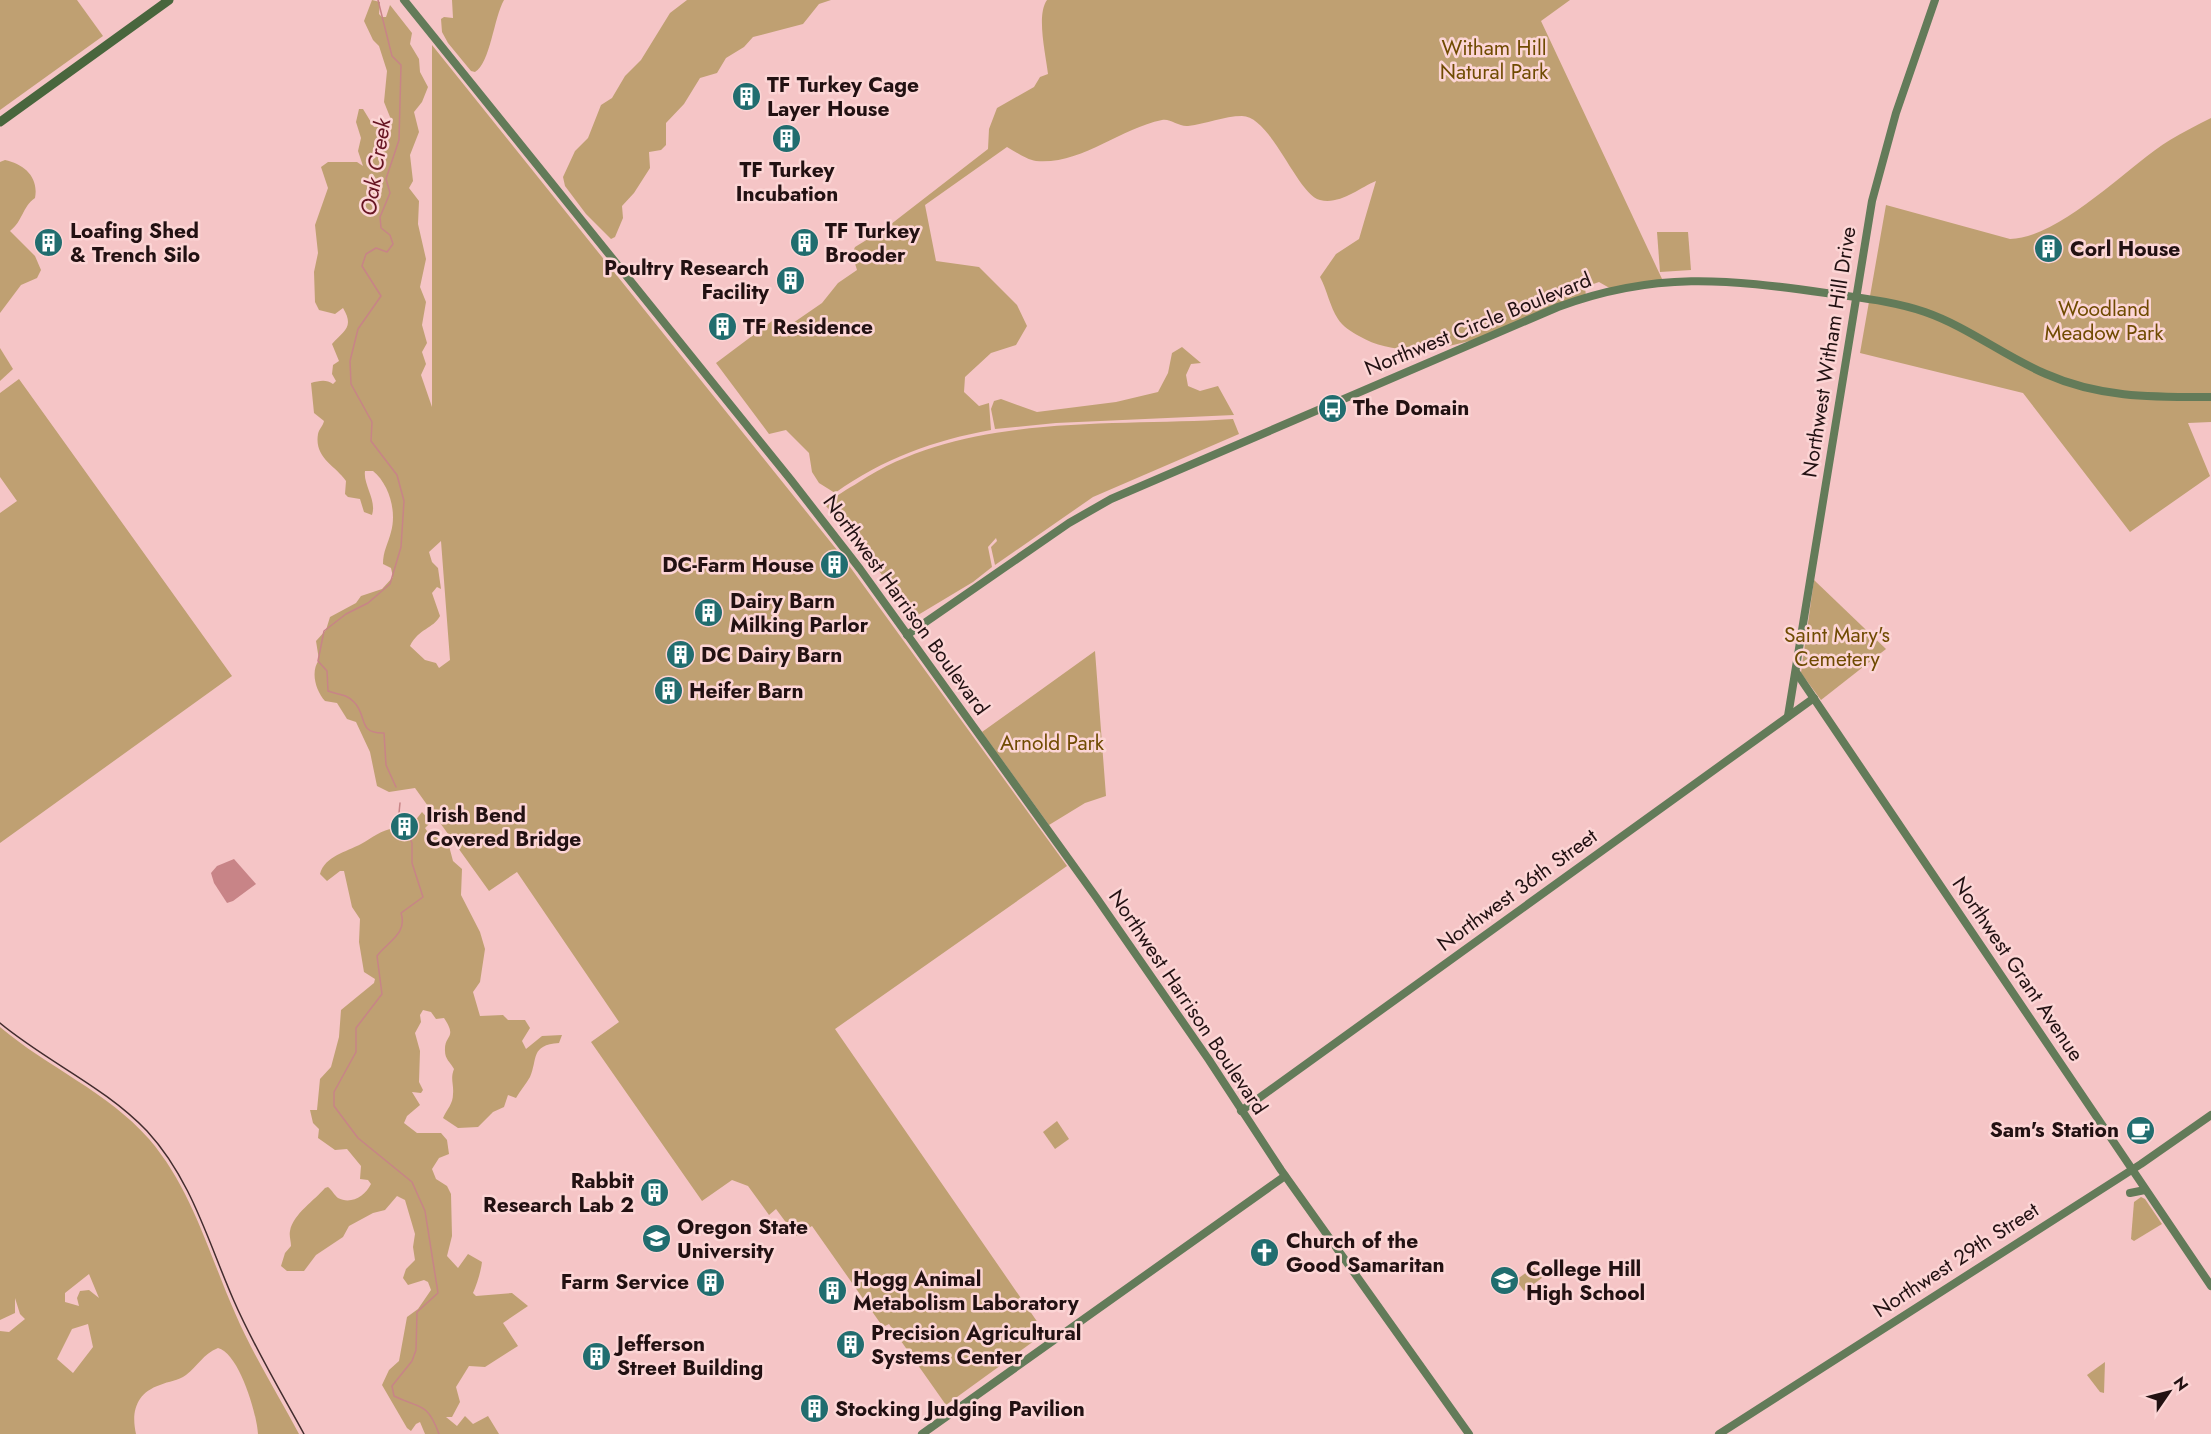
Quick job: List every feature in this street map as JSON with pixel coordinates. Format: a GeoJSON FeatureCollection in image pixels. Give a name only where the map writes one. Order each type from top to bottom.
{"type":"FeatureCollection","features":[{"type":"Feature","properties":{"kind":"main road"},"geometry":{"type":"LineString","coordinates":[[0,122],[169,0]]}},
{"type":"Feature","properties":{"kind":"main road","name":"Northwest Harrison Boulevard"},"geometry":{"type":"LineString","coordinates":[[404,0],[791,480],[907,635],[1184,1022],[1285,1176],[1469,1434]]}},
{"type":"Feature","properties":{"kind":"main road","name":"Northwest Witham Hill Drive"},"geometry":{"type":"LineString","coordinates":[[1788,716],[1872,201],[1888,140],[1935,0]]}},
{"type":"Feature","properties":{"kind":"main road","name":"Northwest Circle Boulevard"},"geometry":{"type":"LineString","coordinates":[[907,635],[1097,506],[1567,303],[1648,283],[1704,279],[1747,282],[1892,302],[1926,312],[2040,372],[2085,389],[2141,398],[2211,397]]}},
{"type":"Feature","properties":{"kind":"main road","name":"Northwest Grant Avenue"},"geometry":{"type":"LineString","coordinates":[[1796,672],[2211,1286]]}},
{"type":"Feature","properties":{"kind":"main road","name":"Northwest 36th Street"},"geometry":{"type":"LineString","coordinates":[[1241,1111],[1814,698]]}},
{"type":"Feature","properties":{"kind":"main road","name":"Northwest 29th Street"},"geometry":{"type":"LineString","coordinates":[[1719,1434],[2132,1170],[2211,1114]]}},
{"type":"Feature","properties":{"kind":"main road"},"geometry":{"type":"LineString","coordinates":[[922,1434],[1285,1176]]}},
{"type":"Feature","properties":{"kind":"main road"},"geometry":{"type":"LineString","coordinates":[[2130,1193],[2145,1190]]}},
{"type":"Feature","properties":{"kind":"green space"},"geometry":{"type":"Polygon","coordinates":[[[0,0],[77,0],[103,36],[0,110],[0,0]]]}},
{"type":"Feature","properties":{"kind":"green space"},"geometry":{"type":"Polygon","coordinates":[[[372,0],[380,2],[379,14],[382,17],[386,17],[390,5],[412,33],[410,44],[419,59],[420,72],[428,87],[422,102],[414,112],[419,132],[410,155],[413,181],[409,188],[419,201],[418,224],[426,259],[420,287],[426,302],[422,325],[427,343],[422,352],[426,364],[421,375],[432,407],[432,45],[845,560],[1067,866],[835,1029],[1045,1333],[946,1405],[889,1324],[883,1327],[812,1226],[796,1236],[776,1209],[769,1215],[748,1186],[732,1180],[702,1201],[591,1042],[619,1022],[517,872],[489,891],[415,788],[389,792],[377,786],[370,752],[356,722],[347,719],[337,703],[325,701],[319,692],[315,676],[319,660],[316,641],[326,630],[330,617],[356,603],[361,596],[382,589],[393,577],[391,568],[383,564],[393,524],[392,507],[387,490],[379,476],[373,471],[365,471],[373,504],[372,515],[364,512],[360,499],[348,497],[345,494],[346,481],[326,461],[319,449],[318,434],[324,421],[314,413],[311,383],[325,381],[333,384],[336,381],[332,374],[333,365],[339,361],[332,344],[348,325],[343,308],[335,314],[319,310],[315,302],[314,272],[318,253],[315,225],[328,188],[321,167],[328,162],[357,162],[363,166],[358,151],[361,138],[356,122],[359,109],[363,109],[374,127],[390,126],[392,122],[384,102],[387,71],[379,46],[373,40],[364,21],[372,0]],[[441,541],[429,552],[432,562],[438,568],[441,589],[437,587],[432,593],[440,616],[410,646],[425,660],[436,663],[439,668],[450,660],[441,541]]]}},
{"type":"Feature","properties":{"kind":"green space"},"geometry":{"type":"Polygon","coordinates":[[[452,0],[504,0],[484,60],[475,72],[471,71],[442,32],[441,19],[453,18],[452,0]]]}},
{"type":"Feature","properties":{"kind":"green space"},"geometry":{"type":"Polygon","coordinates":[[[687,0],[831,0],[819,4],[803,24],[753,37],[744,47],[726,58],[717,73],[700,78],[684,104],[666,123],[666,145],[661,150],[649,152],[650,168],[634,193],[622,206],[623,218],[615,237],[611,239],[586,214],[565,186],[563,177],[575,151],[588,138],[601,105],[612,98],[625,76],[641,60],[670,13],[687,0]]]}},
{"type":"Feature","properties":{"kind":"green space","name":"Witham Hill Natural Park"},"geometry":{"type":"Polygon","coordinates":[[[1047,0],[1570,0],[1541,21],[1663,281],[1613,290],[1599,282],[1585,287],[1586,297],[1534,319],[1474,340],[1443,347],[1413,349],[1385,346],[1359,336],[1342,324],[1320,277],[1336,254],[1359,239],[1376,181],[1342,198],[1320,200],[1311,195],[1302,184],[1263,128],[1253,119],[1242,116],[1188,126],[1162,120],[1130,131],[1069,158],[1053,161],[1036,161],[1021,156],[1007,147],[925,205],[936,261],[979,267],[1017,305],[1027,326],[1016,345],[991,353],[965,377],[964,392],[979,406],[989,403],[991,430],[950,439],[910,452],[871,470],[835,493],[819,483],[812,472],[809,453],[786,430],[769,434],[716,363],[772,321],[793,323],[822,303],[838,283],[857,270],[852,254],[855,247],[886,228],[988,149],[989,129],[997,108],[1034,87],[1040,77],[1048,74],[1042,25],[1042,15],[1047,0]]]}},
{"type":"Feature","properties":{"kind":"green space","name":"Woodland Meadow Park"},"geometry":{"type":"Polygon","coordinates":[[[2211,118],[2211,422],[2188,423],[2210,476],[2130,532],[2023,393],[1860,353],[1886,205],[2010,239],[2030,235],[2051,227],[2072,214],[2152,152],[2211,118]]]}},
{"type":"Feature","properties":{"kind":"green space"},"geometry":{"type":"Polygon","coordinates":[[[5,160],[24,168],[35,184],[35,198],[10,231],[35,256],[41,270],[37,278],[21,285],[0,313],[0,162],[5,160]]]}},
{"type":"Feature","properties":{"kind":"green space"},"geometry":{"type":"Polygon","coordinates":[[[1657,232],[1688,232],[1691,270],[1660,272],[1657,232]]]}},
{"type":"Feature","properties":{"kind":"green space"},"geometry":{"type":"Polygon","coordinates":[[[1182,347],[1201,363],[1191,364],[1186,375],[1188,386],[1200,391],[1218,386],[1234,415],[1056,423],[995,429],[991,409],[994,401],[1001,399],[1037,412],[1116,402],[1158,392],[1168,373],[1172,353],[1182,347]]]}},
{"type":"Feature","properties":{"kind":"green space"},"geometry":{"type":"Polygon","coordinates":[[[0,348],[13,369],[0,381],[0,348]]]}},
{"type":"Feature","properties":{"kind":"green space"},"geometry":{"type":"Polygon","coordinates":[[[19,379],[232,676],[0,843],[0,513],[17,501],[0,477],[0,393],[19,379]]]}},
{"type":"Feature","properties":{"kind":"green space"},"geometry":{"type":"Polygon","coordinates":[[[1233,419],[1239,434],[1093,497],[995,565],[991,547],[997,541],[996,538],[988,547],[992,567],[973,582],[913,618],[848,528],[840,523],[826,506],[859,482],[901,460],[945,444],[992,433],[1089,424],[1233,419]]]}},
{"type":"Feature","properties":{"kind":"green space","name":"Saint Mary's Cemetery"},"geometry":{"type":"Polygon","coordinates":[[[1814,580],[1886,649],[1821,700],[1801,673],[1814,580]]]}},
{"type":"Feature","properties":{"kind":"green space","name":"Arnold Park"},"geometry":{"type":"Polygon","coordinates":[[[1095,651],[1106,796],[1085,803],[1049,825],[982,732],[1095,651]]]}},
{"type":"Feature","properties":{"kind":"green space"},"geometry":{"type":"Polygon","coordinates":[[[422,812],[431,822],[425,828],[427,831],[437,834],[441,842],[449,846],[453,861],[462,869],[461,895],[480,932],[485,949],[480,982],[473,992],[480,1016],[503,1015],[508,1020],[525,1020],[530,1028],[522,1041],[526,1049],[542,1036],[562,1035],[559,1043],[550,1044],[539,1050],[530,1077],[516,1098],[508,1095],[504,1107],[493,1112],[478,1127],[458,1128],[443,1118],[453,1098],[454,1069],[445,1051],[450,1033],[448,1025],[444,1018],[436,1019],[431,1012],[423,1010],[420,1015],[421,1022],[415,1033],[420,1051],[419,1082],[423,1090],[421,1093],[412,1092],[420,1105],[407,1116],[404,1123],[417,1133],[441,1133],[447,1140],[449,1154],[439,1158],[432,1169],[436,1179],[447,1186],[451,1194],[452,1236],[447,1256],[458,1268],[468,1254],[482,1262],[473,1293],[476,1296],[512,1293],[528,1306],[503,1323],[518,1346],[485,1367],[469,1366],[456,1387],[460,1402],[452,1417],[446,1417],[457,1426],[465,1416],[473,1424],[488,1416],[499,1434],[425,1434],[420,1422],[411,1431],[382,1385],[389,1370],[399,1361],[407,1317],[418,1309],[431,1290],[428,1282],[424,1280],[408,1285],[403,1278],[406,1269],[415,1260],[413,1247],[415,1234],[405,1200],[397,1196],[385,1210],[373,1213],[349,1226],[343,1237],[316,1255],[304,1271],[287,1271],[281,1266],[285,1253],[291,1246],[290,1233],[295,1219],[325,1188],[328,1187],[338,1198],[353,1200],[361,1196],[371,1184],[368,1180],[360,1179],[361,1166],[347,1149],[335,1150],[318,1138],[319,1129],[313,1123],[310,1110],[317,1110],[320,1079],[331,1067],[339,1037],[341,1010],[374,983],[375,979],[364,972],[359,942],[360,919],[352,907],[344,871],[340,871],[327,881],[320,874],[331,859],[381,832],[395,828],[407,831],[422,812]]]}},
{"type":"Feature","properties":{"kind":"green space"},"geometry":{"type":"Polygon","coordinates":[[[0,1027],[37,1055],[115,1107],[133,1122],[164,1158],[188,1200],[242,1329],[299,1434],[258,1434],[246,1385],[240,1372],[226,1352],[218,1348],[208,1353],[183,1377],[152,1388],[145,1393],[135,1411],[136,1434],[0,1434],[0,1331],[9,1332],[25,1319],[20,1314],[15,1298],[15,1313],[0,1320],[0,1027]],[[89,1274],[65,1293],[65,1302],[79,1306],[77,1298],[80,1291],[89,1290],[99,1298],[89,1274]],[[88,1324],[72,1329],[57,1359],[73,1373],[93,1347],[88,1324]]]}},
{"type":"Feature","properties":{"kind":"green space"},"geometry":{"type":"Polygon","coordinates":[[[1057,1121],[1069,1139],[1055,1149],[1043,1132],[1057,1121]]]}},
{"type":"Feature","properties":{"kind":"green space"},"geometry":{"type":"Polygon","coordinates":[[[2141,1197],[2145,1199],[2162,1224],[2134,1241],[2131,1239],[2134,1202],[2141,1197]]]}},
{"type":"Feature","properties":{"kind":"green space"},"geometry":{"type":"Polygon","coordinates":[[[1534,1267],[1542,1278],[1524,1291],[1516,1280],[1534,1267]]]}},
{"type":"Feature","properties":{"kind":"green space"},"geometry":{"type":"Polygon","coordinates":[[[2105,1362],[2104,1393],[2100,1392],[2087,1375],[2105,1362]]]}},
{"type":"Feature","properties":{"kind":"shaded area"},"geometry":{"type":"Polygon","coordinates":[[[234,859],[256,884],[227,903],[214,883],[211,873],[217,866],[234,859]]]}},
{"type":"Feature","properties":{"kind":"waterway","name":"Oak Creek"},"geometry":{"type":"LineString","coordinates":[[378,0],[392,56],[401,65],[399,140],[386,179],[390,193],[380,217],[381,228],[390,235],[393,244],[387,252],[376,248],[366,254],[362,266],[381,296],[358,329],[350,361],[351,384],[372,422],[371,441],[397,475],[404,501],[401,547],[390,584],[368,603],[346,614],[324,631],[318,661],[327,671],[328,691],[351,699],[358,707],[366,727],[370,731],[384,733],[386,765],[396,787]]}},
{"type":"Feature","properties":{"kind":"waterway","name":"Oak Creek"},"geometry":{"type":"LineString","coordinates":[[400,803],[399,813],[412,843],[412,863],[423,897],[401,913],[402,927],[377,956],[382,994],[356,1028],[356,1052],[334,1092],[334,1106],[358,1138],[412,1182],[425,1211],[438,1293],[417,1312],[416,1350],[412,1361],[392,1386],[394,1396],[422,1408],[431,1416],[439,1434]]}},
{"type":"Feature","properties":{"kind":"railway"},"geometry":{"type":"LineString","coordinates":[[0,1023],[131,1115],[163,1150],[198,1212],[250,1335],[304,1434]]}},
{"type":"Feature","properties":{"kind":"place","name":"TF Turkey Cage Layer House"},"geometry":{"type":"Point","coordinates":[746,97]}},
{"type":"Feature","properties":{"kind":"place","name":"TF Turkey Incubation"},"geometry":{"type":"Point","coordinates":[787,139]}},
{"type":"Feature","properties":{"kind":"place","name":"Loafing Shed & Trench Silo"},"geometry":{"type":"Point","coordinates":[49,243]}},
{"type":"Feature","properties":{"kind":"place","name":"TF Turkey Brooder"},"geometry":{"type":"Point","coordinates":[804,243]}},
{"type":"Feature","properties":{"kind":"place","name":"Corl House"},"geometry":{"type":"Point","coordinates":[2049,249]}},
{"type":"Feature","properties":{"kind":"place","name":"Poultry Research Facility"},"geometry":{"type":"Point","coordinates":[790,280]}},
{"type":"Feature","properties":{"kind":"place","name":"TF Residence"},"geometry":{"type":"Point","coordinates":[722,327]}},
{"type":"Feature","properties":{"kind":"place","name":"The Domain"},"geometry":{"type":"Point","coordinates":[1332,408]}},
{"type":"Feature","properties":{"kind":"place","name":"DC-Farm House"},"geometry":{"type":"Point","coordinates":[835,565]}},
{"type":"Feature","properties":{"kind":"place","name":"Dairy Barn Milking Parlor"},"geometry":{"type":"Point","coordinates":[709,613]}},
{"type":"Feature","properties":{"kind":"place","name":"DC Dairy Barn"},"geometry":{"type":"Point","coordinates":[680,655]}},
{"type":"Feature","properties":{"kind":"place","name":"Heifer Barn"},"geometry":{"type":"Point","coordinates":[668,691]}},
{"type":"Feature","properties":{"kind":"place","name":"Irish Bend Covered Bridge"},"geometry":{"type":"Point","coordinates":[405,827]}},
{"type":"Feature","properties":{"kind":"place","name":"Sam's Station"},"geometry":{"type":"Point","coordinates":[2140,1130]}},
{"type":"Feature","properties":{"kind":"place","name":"Rabbit Research Lab 2"},"geometry":{"type":"Point","coordinates":[655,1193]}},
{"type":"Feature","properties":{"kind":"place","name":"Oregon State University"},"geometry":{"type":"Point","coordinates":[656,1239]}},
{"type":"Feature","properties":{"kind":"place","name":"Church of the Good Samaritan"},"geometry":{"type":"Point","coordinates":[1265,1253]}},
{"type":"Feature","properties":{"kind":"place","name":"College Hill High School"},"geometry":{"type":"Point","coordinates":[1505,1281]}},
{"type":"Feature","properties":{"kind":"place","name":"Farm Service"},"geometry":{"type":"Point","coordinates":[710,1282]}},
{"type":"Feature","properties":{"kind":"place","name":"Hogg Animal Metabolism Laboratory"},"geometry":{"type":"Point","coordinates":[832,1291]}},
{"type":"Feature","properties":{"kind":"place","name":"Precision Agricultural Systems Center"},"geometry":{"type":"Point","coordinates":[850,1345]}},
{"type":"Feature","properties":{"kind":"place","name":"Jefferson Street Building"},"geometry":{"type":"Point","coordinates":[596,1356]}},
{"type":"Feature","properties":{"kind":"place","name":"Stocking Judging Pavilion"},"geometry":{"type":"Point","coordinates":[814,1409]}}]}
